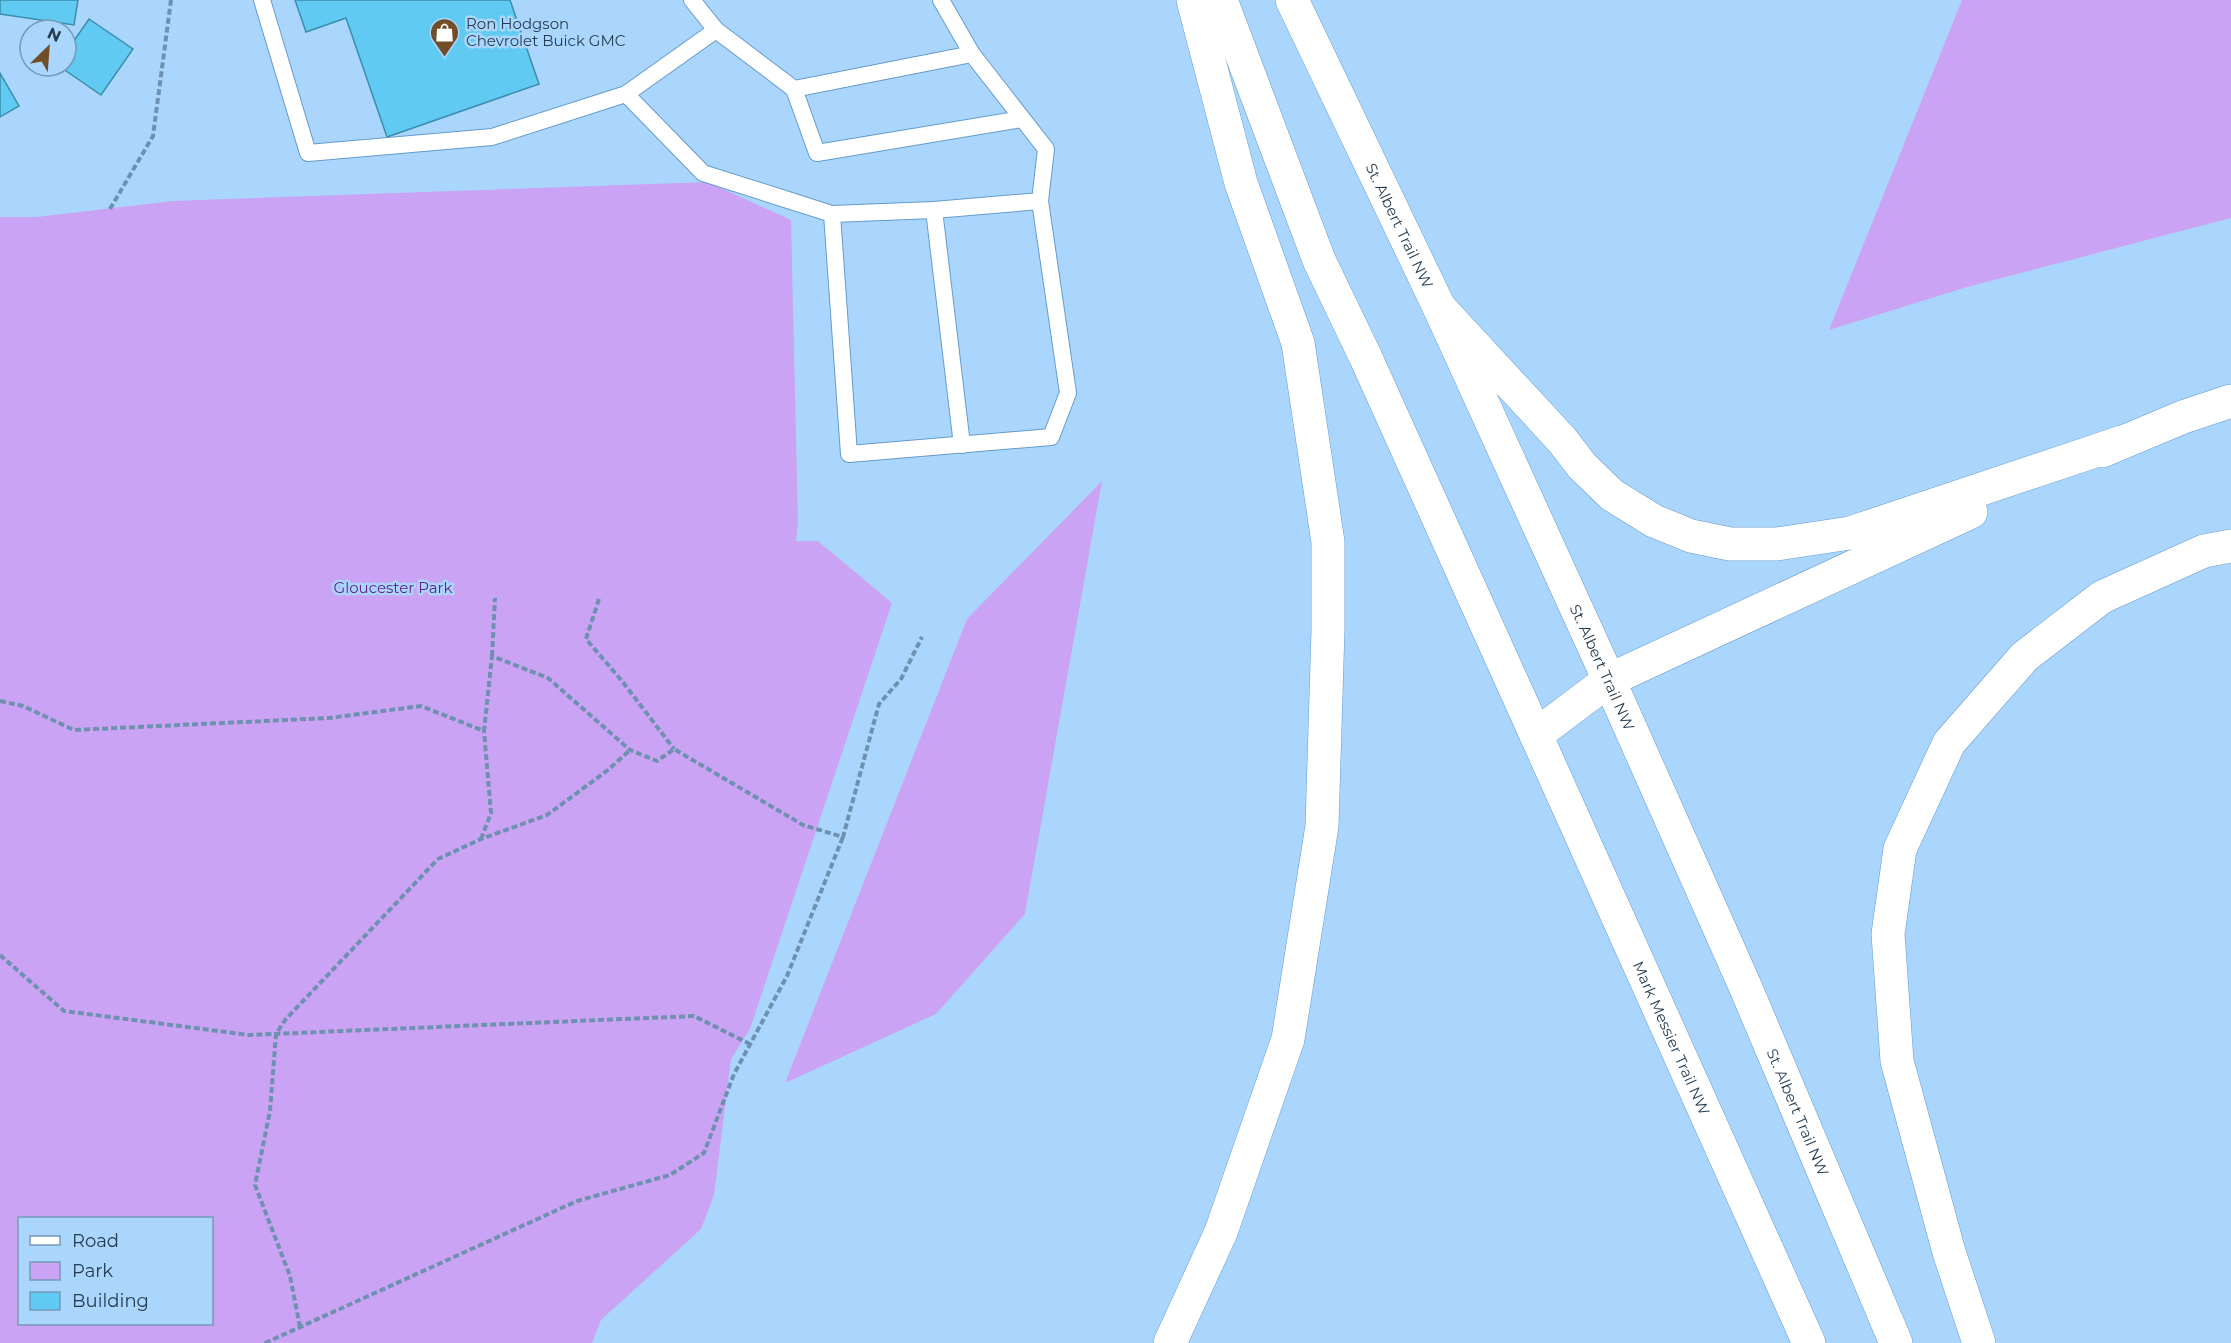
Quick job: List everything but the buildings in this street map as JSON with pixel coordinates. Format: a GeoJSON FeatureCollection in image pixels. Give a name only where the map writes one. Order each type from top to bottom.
{"type":"FeatureCollection","features":[{"type":"Feature","properties":{"kind":"main road","name":"St. Albert Trail NW"},"geometry":{"type":"LineString","coordinates":[[1292,0],[1439,307],[1609,680],[1746,986],[1896,1343]]}},
{"type":"Feature","properties":{"kind":"main road"},"geometry":{"type":"LineString","coordinates":[[1212,1],[1319,260],[1371,369],[1536,735],[1609,680],[2122,442],[2183,417],[2231,401]]}},
{"type":"Feature","properties":{"kind":"main road"},"geometry":{"type":"LineString","coordinates":[[1170,1343],[1221,1232],[1288,1039],[1322,826],[1328,630],[1328,542],[1298,343],[1241,183],[1212,1]]}},
{"type":"Feature","properties":{"kind":"main road"},"geometry":{"type":"LineString","coordinates":[[1439,307],[1562,440],[1582,466],[1612,495],[1654,520],[1691,536],[1730,544],[1777,544],[1850,533],[2122,442]]}},
{"type":"Feature","properties":{"kind":"main road"},"geometry":{"type":"LineString","coordinates":[[1978,1343],[1949,1252],[1898,1061],[1888,934],[1900,849],[1949,743],[2024,657],[2102,597],[2204,552],[2231,546]]}},
{"type":"Feature","properties":{"kind":"main road","name":"Mark Messier Trail NW"},"geometry":{"type":"LineString","coordinates":[[1536,735],[1809,1343]]}},
{"type":"Feature","properties":{"kind":"lane"},"geometry":{"type":"LineString","coordinates":[[262,0],[308,153],[492,137],[626,94],[716,30]]}},
{"type":"Feature","properties":{"kind":"lane"},"geometry":{"type":"LineString","coordinates":[[692,0],[716,30],[794,89],[817,153],[1022,118]]}},
{"type":"Feature","properties":{"kind":"lane"},"geometry":{"type":"LineString","coordinates":[[831,213],[849,454],[1051,436],[1068,393],[1040,201],[1046,149],[972,54],[941,0]]}},
{"type":"Feature","properties":{"kind":"lane"},"geometry":{"type":"LineString","coordinates":[[794,89],[972,54]]}},
{"type":"Feature","properties":{"kind":"lane"},"geometry":{"type":"LineString","coordinates":[[626,94],[703,173],[831,213],[934,210],[1040,201]]}},
{"type":"Feature","properties":{"kind":"lane"},"geometry":{"type":"LineString","coordinates":[[934,210],[962,445]]}},
{"type":"Feature","properties":{"kind":"path"},"geometry":{"type":"LineString","coordinates":[[110,209],[153,136],[171,0]]}},
{"type":"Feature","properties":{"kind":"path"},"geometry":{"type":"LineString","coordinates":[[481,839],[491,813],[484,731],[495,598]]}},
{"type":"Feature","properties":{"kind":"path"},"geometry":{"type":"LineString","coordinates":[[599,600],[586,639],[622,681],[674,749],[803,825],[843,837]]}},
{"type":"Feature","properties":{"kind":"path"},"geometry":{"type":"LineString","coordinates":[[265,1343],[577,1201],[670,1175],[704,1154],[734,1074],[787,976],[843,837],[879,704],[901,679],[922,637]]}},
{"type":"Feature","properties":{"kind":"path"},"geometry":{"type":"LineString","coordinates":[[492,656],[548,678],[630,750],[657,761],[674,749]]}},
{"type":"Feature","properties":{"kind":"path"},"geometry":{"type":"LineString","coordinates":[[0,701],[23,706],[74,730],[329,718],[421,706],[484,731]]}},
{"type":"Feature","properties":{"kind":"path"},"geometry":{"type":"LineString","coordinates":[[300,1327],[290,1276],[255,1185],[270,1111],[276,1034],[285,1020],[438,859],[481,839],[547,815],[608,770],[630,750]]}},
{"type":"Feature","properties":{"kind":"path"},"geometry":{"type":"LineString","coordinates":[[0,955],[64,1011],[249,1035],[694,1016],[750,1044]]}},
{"type":"Feature","properties":{"kind":"green space"},"geometry":{"type":"Polygon","coordinates":[[[1962,0],[2231,0],[2231,218],[1967,287],[1829,330],[1962,0]]]}},
{"type":"Feature","properties":{"kind":"green space","name":"Gloucester Park"},"geometry":{"type":"Polygon","coordinates":[[[708,182],[791,220],[798,523],[796,541],[818,541],[892,603],[750,1029],[731,1059],[714,1195],[701,1229],[601,1320],[592,1343],[0,1343],[0,217],[37,217],[172,201],[708,182]]]}},
{"type":"Feature","properties":{"kind":"green space"},"geometry":{"type":"Polygon","coordinates":[[[1102,481],[1025,914],[936,1014],[785,1083],[967,619],[1102,481]]]}},
{"type":"Feature","properties":{"kind":"place","name":"Ron Hodgson Chevrolet Buick GMC"},"geometry":{"type":"Point","coordinates":[445,58]}}]}
